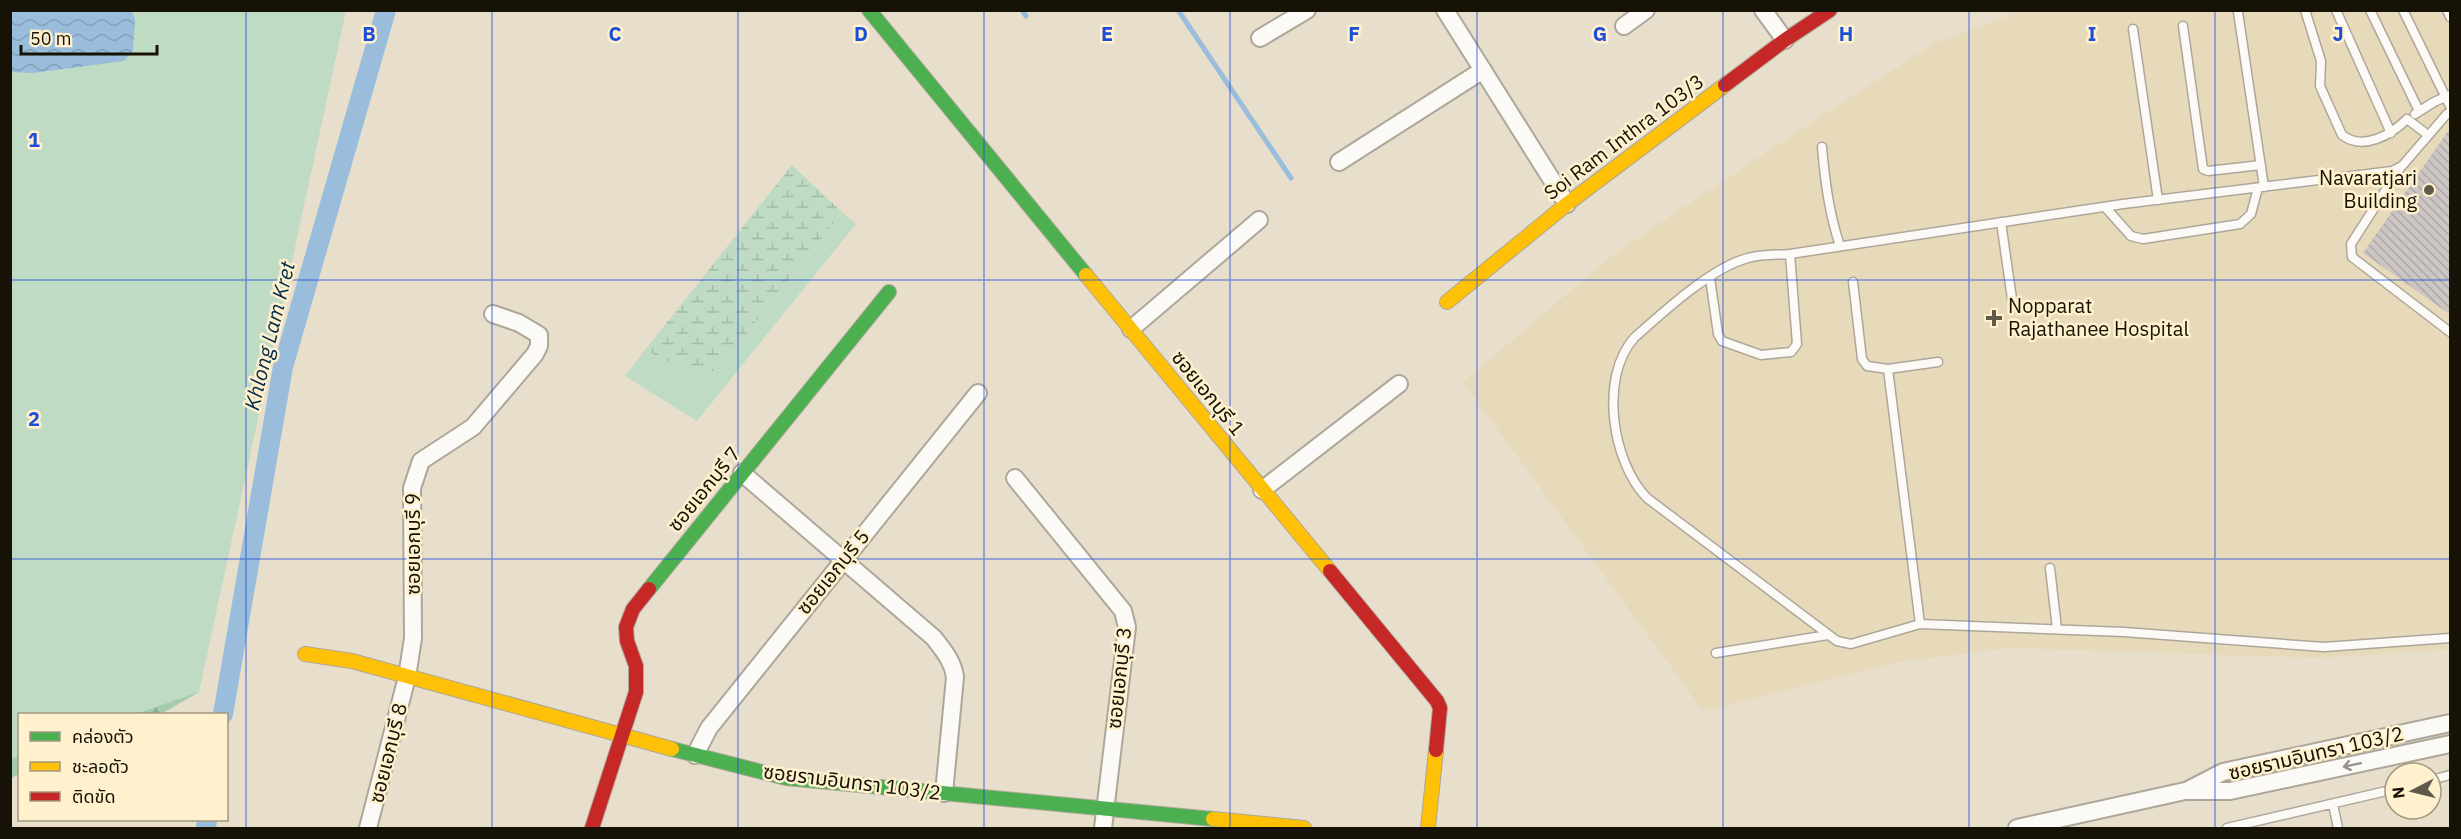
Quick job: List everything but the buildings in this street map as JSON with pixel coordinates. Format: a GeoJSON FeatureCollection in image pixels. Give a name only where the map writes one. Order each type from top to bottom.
{"type":"FeatureCollection","features":[{"type":"Feature","properties":{"kind":"street","name":"ซอยเอกบุรี 1"},"geometry":{"type":"LineString","coordinates":[[869,10],[1437,701],[1440,708],[1428,828]]}},
{"type":"Feature","properties":{"kind":"street"},"geometry":{"type":"LineString","coordinates":[[1260,39],[1307,10]]}},
{"type":"Feature","properties":{"kind":"street"},"geometry":{"type":"LineString","coordinates":[[1445,10],[1567,204]]}},
{"type":"Feature","properties":{"kind":"street"},"geometry":{"type":"LineString","coordinates":[[1624,26],[1646,10]]}},
{"type":"Feature","properties":{"kind":"street"},"geometry":{"type":"LineString","coordinates":[[1763,10],[1785,40]]}},
{"type":"Feature","properties":{"kind":"street","name":"Soi Ram Inthra 103/3"},"geometry":{"type":"LineString","coordinates":[[1447,302],[1567,204],[1785,40],[1830,10]]}},
{"type":"Feature","properties":{"kind":"street"},"geometry":{"type":"LineString","coordinates":[[1339,162],[1483,70]]}},
{"type":"Feature","properties":{"kind":"street"},"geometry":{"type":"LineString","coordinates":[[1131,329],[1259,220]]}},
{"type":"Feature","properties":{"kind":"street","name":"ซอยเอกบุรี 7"},"geometry":{"type":"LineString","coordinates":[[592,828],[636,692],[638,678],[627,641],[628,618],[889,292]]}},
{"type":"Feature","properties":{"kind":"street","name":"ซอยเอกบุรี 9"},"geometry":{"type":"LineString","coordinates":[[407,677],[413,638],[412,488],[418,468],[421,461],[473,427],[535,354],[539,346],[539,335],[519,323],[493,314]]}},
{"type":"Feature","properties":{"kind":"street"},"geometry":{"type":"LineString","coordinates":[[1262,489],[1399,384]]}},
{"type":"Feature","properties":{"kind":"street","name":"ซอยเอกบุรี 5"},"geometry":{"type":"LineString","coordinates":[[695,755],[709,728],[978,393]]}},
{"type":"Feature","properties":{"kind":"street"},"geometry":{"type":"LineString","coordinates":[[742,473],[934,638],[954,667],[944,793]]}},
{"type":"Feature","properties":{"kind":"street","name":"ซอยเอกบุรี 3"},"geometry":{"type":"LineString","coordinates":[[1015,478],[1123,611],[1126,619],[1127,627],[1103,828]]}},
{"type":"Feature","properties":{"kind":"street","name":"ซอยรามอินทรา 103/2"},"geometry":{"type":"LineString","coordinates":[[305,654],[352,661],[786,778],[1304,828]]}},
{"type":"Feature","properties":{"kind":"street","name":"ซอยเอกบุรี 8"},"geometry":{"type":"LineString","coordinates":[[368,828],[407,677]]}},
{"type":"Feature","properties":{"kind":"street","name":"ซอยรามอินทรา 103/2"},"geometry":{"type":"LineString","coordinates":[[2185,791],[2223,772],[2451,723]]}},
{"type":"Feature","properties":{"kind":"street","name":"ซอยรามอินทรา 103/2"},"geometry":{"type":"LineString","coordinates":[[2017,828],[2185,791],[2230,792],[2451,744]]}},
{"type":"Feature","properties":{"kind":"lane"},"geometry":{"type":"LineString","coordinates":[[2305,10],[2321,61],[2320,86],[2342,135],[2348,140],[2366,141],[2380,138],[2391,133],[2419,111],[2448,96]]}},
{"type":"Feature","properties":{"kind":"lane"},"geometry":{"type":"LineString","coordinates":[[2336,10],[2391,133]]}},
{"type":"Feature","properties":{"kind":"lane"},"geometry":{"type":"LineString","coordinates":[[2370,10],[2419,111]]}},
{"type":"Feature","properties":{"kind":"lane"},"geometry":{"type":"LineString","coordinates":[[2403,10],[2451,106]]}},
{"type":"Feature","properties":{"kind":"lane"},"geometry":{"type":"LineString","coordinates":[[2447,10],[2451,17]]}},
{"type":"Feature","properties":{"kind":"lane"},"geometry":{"type":"LineString","coordinates":[[2105,207],[2131,236],[2143,239],[2240,224],[2250,214],[2261,187],[2261,165],[2238,12]]}},
{"type":"Feature","properties":{"kind":"lane"},"geometry":{"type":"LineString","coordinates":[[2183,26],[2203,169],[2208,171],[2261,165]]}},
{"type":"Feature","properties":{"kind":"lane"},"geometry":{"type":"LineString","coordinates":[[2133,29],[2158,200]]}},
{"type":"Feature","properties":{"kind":"lane"},"geometry":{"type":"LineString","coordinates":[[2451,112],[2402,166],[2351,244],[2351,255],[2354,261],[2451,332]]}},
{"type":"Feature","properties":{"kind":"lane"},"geometry":{"type":"LineString","coordinates":[[2407,119],[2428,135]]}},
{"type":"Feature","properties":{"kind":"lane"},"geometry":{"type":"LineString","coordinates":[[1822,147],[1826,193],[1832,223],[1840,246]]}},
{"type":"Feature","properties":{"kind":"lane"},"geometry":{"type":"LineString","coordinates":[[2402,166],[2386,172],[2105,207],[1790,254],[1747,258],[1710,278],[1655,319],[1626,347],[1619,364],[1614,400],[1615,417],[1622,456],[1628,474],[1647,498],[1837,641],[1851,644],[1920,624],[2124,632],[2324,647],[2451,638]]}},
{"type":"Feature","properties":{"kind":"lane"},"geometry":{"type":"LineString","coordinates":[[2001,222],[2012,299]]}},
{"type":"Feature","properties":{"kind":"lane"},"geometry":{"type":"LineString","coordinates":[[1710,278],[1718,334],[1722,341],[1761,356],[1791,352],[1797,344],[1790,254]]}},
{"type":"Feature","properties":{"kind":"lane"},"geometry":{"type":"LineString","coordinates":[[1853,282],[1862,359],[1867,366],[1888,369],[1938,362]]}},
{"type":"Feature","properties":{"kind":"lane"},"geometry":{"type":"LineString","coordinates":[[1888,369],[1920,624]]}},
{"type":"Feature","properties":{"kind":"lane"},"geometry":{"type":"LineString","coordinates":[[2050,568],[2057,629]]}},
{"type":"Feature","properties":{"kind":"lane"},"geometry":{"type":"LineString","coordinates":[[1716,653],[1828,635]]}},
{"type":"Feature","properties":{"kind":"lane"},"geometry":{"type":"LineString","coordinates":[[2227,828],[2383,792]]}},
{"type":"Feature","properties":{"kind":"lane"},"geometry":{"type":"LineString","coordinates":[[2333,804],[2338,828]]}},
{"type":"Feature","properties":{"kind":"shaded area","name":"Nopparat Rajathanee Hospital"},"geometry":{"type":"Polygon","coordinates":[[[2022,11],[2450,11],[2450,650],[2316,658],[2009,648],[1893,663],[1703,711],[1463,382],[1614,254],[1815,120],[1935,43],[2022,11]]]}},
{"type":"Feature","properties":{"kind":"green space"},"geometry":{"type":"Polygon","coordinates":[[[11,11],[346,11],[199,692],[163,713],[18,713],[18,774],[11,778],[11,11]]]}},
{"type":"Feature","properties":{"kind":"green space"},"geometry":{"type":"Polygon","coordinates":[[[792,165],[842,212],[717,371],[691,373],[645,350],[792,165]]]}},
{"type":"Feature","properties":{"kind":"green space"},"geometry":{"type":"Polygon","coordinates":[[[842,212],[856,224],[697,421],[625,376],[645,350],[691,373],[717,371],[842,212]]]}},
{"type":"Feature","properties":{"kind":"green space"},"geometry":{"type":"Polygon","coordinates":[[[199,692],[163,713],[139,713],[199,692]]]}},
{"type":"Feature","properties":{"kind":"green space"},"geometry":{"type":"Polygon","coordinates":[[[18,756],[18,774],[11,778],[11,759],[18,756]]]}},
{"type":"Feature","properties":{"kind":"water"},"geometry":{"type":"Polygon","coordinates":[[[11,10],[132,11],[135,20],[133,51],[124,61],[33,73],[11,72],[11,10]]]}},
{"type":"Feature","properties":{"kind":"waterway","name":"Khlong Lam Kret"},"geometry":{"type":"LineString","coordinates":[[223,713],[283,367],[386,10]]}},
{"type":"Feature","properties":{"kind":"waterway"},"geometry":{"type":"LineString","coordinates":[[1022,10],[1026,16]]}},
{"type":"Feature","properties":{"kind":"waterway"},"geometry":{"type":"LineString","coordinates":[[1178,10],[1291,178]]}},
{"type":"Feature","properties":{"kind":"waterway","name":"Khlong Lam Kret"},"geometry":{"type":"LineString","coordinates":[[206,828],[207,821]]}},
{"type":"Feature","properties":{"kind":"traffic: fast"},"geometry":{"type":"LineString","coordinates":[[869,10],[1086,275]]}},
{"type":"Feature","properties":{"kind":"traffic: fast"},"geometry":{"type":"LineString","coordinates":[[649,589],[889,292]]}},
{"type":"Feature","properties":{"kind":"traffic: fast"},"geometry":{"type":"LineString","coordinates":[[672,749],[786,778],[1213,819]]}},
{"type":"Feature","properties":{"kind":"traffic: slow"},"geometry":{"type":"LineString","coordinates":[[1447,302],[1567,204],[1725,85]]}},
{"type":"Feature","properties":{"kind":"traffic: slow"},"geometry":{"type":"LineString","coordinates":[[1086,275],[1330,571]]}},
{"type":"Feature","properties":{"kind":"traffic: slow"},"geometry":{"type":"LineString","coordinates":[[305,654],[352,661],[672,749]]}},
{"type":"Feature","properties":{"kind":"traffic: slow"},"geometry":{"type":"LineString","coordinates":[[1428,828],[1436,750]]}},
{"type":"Feature","properties":{"kind":"traffic: slow"},"geometry":{"type":"LineString","coordinates":[[1213,819],[1304,828]]}},
{"type":"Feature","properties":{"kind":"traffic: jam"},"geometry":{"type":"LineString","coordinates":[[1725,85],[1830,10]]}},
{"type":"Feature","properties":{"kind":"traffic: jam"},"geometry":{"type":"LineString","coordinates":[[1330,571],[1437,701],[1440,708],[1436,750]]}},
{"type":"Feature","properties":{"kind":"traffic: jam"},"geometry":{"type":"LineString","coordinates":[[592,828],[636,692],[636,666],[627,641],[626,627],[633,609],[649,589]]}},
{"type":"Feature","properties":{"kind":"place","name":"Navaratjari Building"},"geometry":{"type":"Point","coordinates":[2429,190]}},
{"type":"Feature","properties":{"kind":"place","name":"Nopparat Rajathanee Hospital"},"geometry":{"type":"Point","coordinates":[1994,318]}}]}
